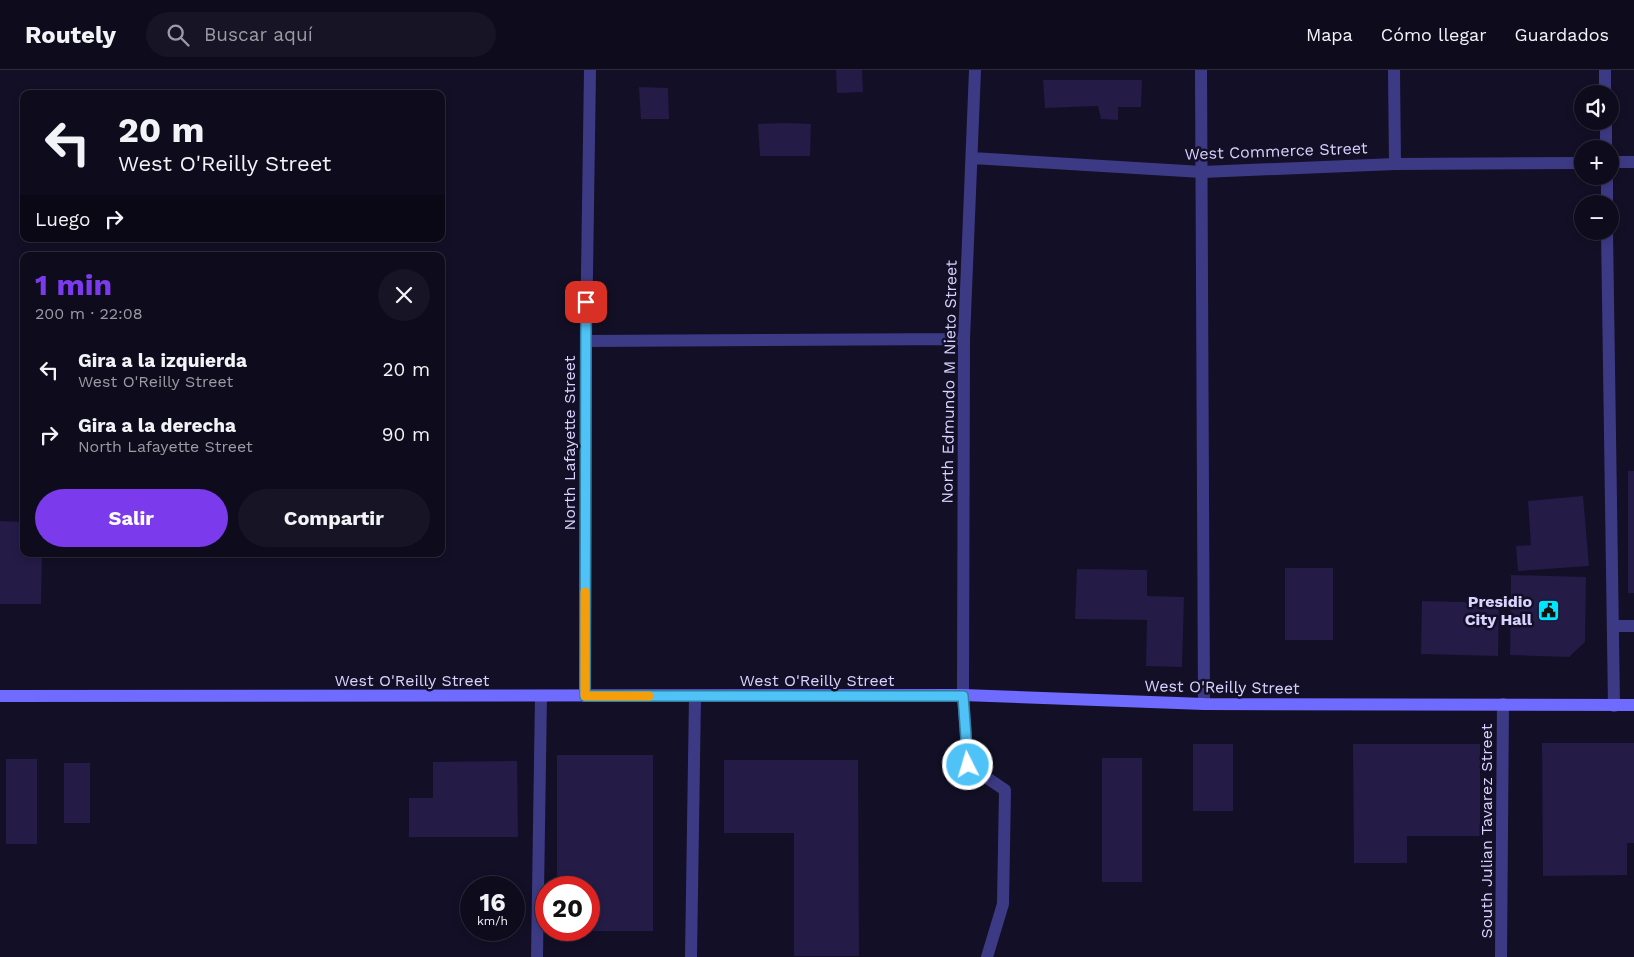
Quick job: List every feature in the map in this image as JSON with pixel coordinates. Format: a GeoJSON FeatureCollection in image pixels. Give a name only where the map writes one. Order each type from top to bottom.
{"type":"FeatureCollection","features":[{"type":"Feature","properties":{"kind":"main road","name":"West O'Reilly Street"},"geometry":{"type":"LineString","coordinates":[[0,696],[963,696],[1204,704],[1634,705]]}},
{"type":"Feature","properties":{"kind":"street","name":"North Lafayette Street"},"geometry":{"type":"LineString","coordinates":[[585,696],[586,341],[590,70]]}},
{"type":"Feature","properties":{"kind":"street","name":"North Edmundo M Nieto Street"},"geometry":{"type":"LineString","coordinates":[[975,70],[964,339],[963,696],[968,765],[1005,790],[1003,904],[987,957]]}},
{"type":"Feature","properties":{"kind":"street"},"geometry":{"type":"LineString","coordinates":[[1201,70],[1204,704]]}},
{"type":"Feature","properties":{"kind":"street"},"geometry":{"type":"LineString","coordinates":[[1394,70],[1395,164]]}},
{"type":"Feature","properties":{"kind":"street"},"geometry":{"type":"LineString","coordinates":[[1605,70],[1605,85]]}},
{"type":"Feature","properties":{"kind":"street","name":"West Commerce Street"},"geometry":{"type":"LineString","coordinates":[[972,158],[1202,172],[1395,164],[1574,162]]}},
{"type":"Feature","properties":{"kind":"street"},"geometry":{"type":"LineString","coordinates":[[1619,162],[1634,162]]}},
{"type":"Feature","properties":{"kind":"street"},"geometry":{"type":"LineString","coordinates":[[1608,240],[1614,706]]}},
{"type":"Feature","properties":{"kind":"street"},"geometry":{"type":"LineString","coordinates":[[586,341],[964,339]]}},
{"type":"Feature","properties":{"kind":"street"},"geometry":{"type":"LineString","coordinates":[[1613,626],[1634,626]]}},
{"type":"Feature","properties":{"kind":"street"},"geometry":{"type":"LineString","coordinates":[[538,957],[541,696]]}},
{"type":"Feature","properties":{"kind":"street"},"geometry":{"type":"LineString","coordinates":[[691,957],[695,696]]}},
{"type":"Feature","properties":{"kind":"street","name":"South Julian Tavarez Street"},"geometry":{"type":"LineString","coordinates":[[1501,957],[1503,704]]}},
{"type":"Feature","properties":{"kind":"building"},"geometry":{"type":"Polygon","coordinates":[[[836,70],[862,70],[863,92],[837,93],[836,70]]]}},
{"type":"Feature","properties":{"kind":"building"},"geometry":{"type":"Polygon","coordinates":[[[1043,80],[1142,80],[1141,107],[1118,107],[1118,120],[1101,119],[1098,106],[1045,108],[1043,80]]]}},
{"type":"Feature","properties":{"kind":"building"},"geometry":{"type":"Polygon","coordinates":[[[639,87],[668,88],[669,119],[641,119],[639,87]]]}},
{"type":"Feature","properties":{"kind":"building"},"geometry":{"type":"Polygon","coordinates":[[[758,124],[811,124],[810,156],[760,156],[758,124]]]}},
{"type":"Feature","properties":{"kind":"building"},"geometry":{"type":"Polygon","coordinates":[[[1628,471],[1634,471],[1634,593],[1628,593],[1628,471]]]}},
{"type":"Feature","properties":{"kind":"building"},"geometry":{"type":"Polygon","coordinates":[[[1583,496],[1589,566],[1518,571],[1516,546],[1531,545],[1528,501],[1583,496]]]}},
{"type":"Feature","properties":{"kind":"building"},"geometry":{"type":"Polygon","coordinates":[[[0,521],[20,522],[20,557],[42,557],[41,604],[0,604],[0,521]]]}},
{"type":"Feature","properties":{"kind":"building"},"geometry":{"type":"Polygon","coordinates":[[[1285,568],[1333,568],[1333,640],[1285,640],[1285,568]]]}},
{"type":"Feature","properties":{"kind":"building"},"geometry":{"type":"Polygon","coordinates":[[[1077,569],[1147,570],[1147,596],[1184,597],[1182,667],[1146,666],[1147,620],[1075,619],[1077,569]]]}},
{"type":"Feature","properties":{"kind":"building","name":"Presidio City Hall"},"geometry":{"type":"Polygon","coordinates":[[[1511,575],[1586,577],[1585,642],[1569,657],[1510,655],[1511,575]]]}},
{"type":"Feature","properties":{"kind":"building"},"geometry":{"type":"Polygon","coordinates":[[[1422,601],[1499,603],[1498,656],[1421,654],[1422,601]]]}},
{"type":"Feature","properties":{"kind":"building"},"geometry":{"type":"Polygon","coordinates":[[[1542,743],[1634,743],[1634,843],[1627,843],[1627,875],[1543,876],[1542,743]]]}},
{"type":"Feature","properties":{"kind":"building"},"geometry":{"type":"Polygon","coordinates":[[[1193,744],[1233,744],[1233,811],[1193,811],[1193,744]]]}},
{"type":"Feature","properties":{"kind":"building"},"geometry":{"type":"Polygon","coordinates":[[[1353,744],[1480,744],[1480,836],[1407,836],[1407,863],[1354,863],[1353,744]]]}},
{"type":"Feature","properties":{"kind":"building"},"geometry":{"type":"Polygon","coordinates":[[[557,755],[653,755],[653,931],[600,931],[600,876],[557,876],[557,755]]]}},
{"type":"Feature","properties":{"kind":"building"},"geometry":{"type":"Polygon","coordinates":[[[1102,758],[1142,758],[1142,882],[1102,882],[1102,758]]]}},
{"type":"Feature","properties":{"kind":"building"},"geometry":{"type":"Polygon","coordinates":[[[6,759],[37,759],[37,844],[6,844],[6,759]]]}},
{"type":"Feature","properties":{"kind":"building"},"geometry":{"type":"Polygon","coordinates":[[[724,760],[858,760],[859,956],[794,956],[794,833],[724,833],[724,760]]]}},
{"type":"Feature","properties":{"kind":"building"},"geometry":{"type":"Polygon","coordinates":[[[517,761],[518,837],[409,837],[409,798],[433,798],[433,762],[517,761]]]}},
{"type":"Feature","properties":{"kind":"building"},"geometry":{"type":"Polygon","coordinates":[[[64,763],[90,763],[90,823],[64,823],[64,763]]]}},
{"type":"Feature","properties":{"kind":"slow traffic"},"geometry":{"type":"LineString","coordinates":[[585,592],[585,696],[649,696]]}},
{"type":"Feature","properties":{"kind":"place","name":"Presidio City Hall"},"geometry":{"type":"Point","coordinates":[1548,610]}},
{"type":"Feature","properties":{"kind":"route"},"geometry":{"type":"LineString","coordinates":[[586,302],[585,696],[963,696],[968,765]]}}]}
